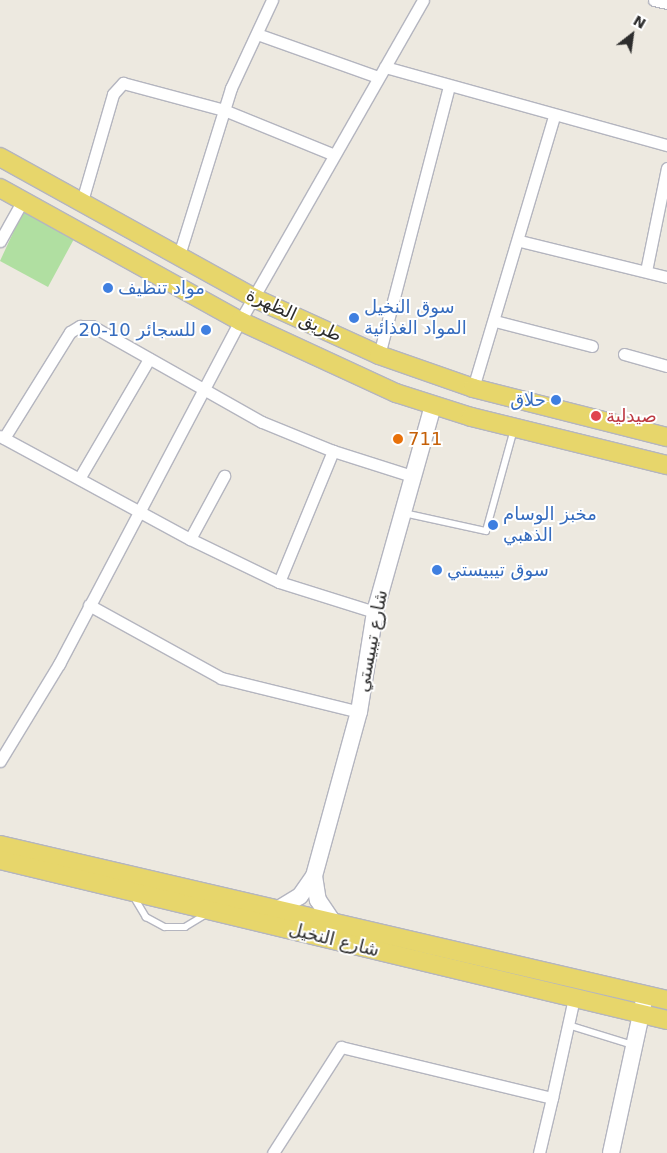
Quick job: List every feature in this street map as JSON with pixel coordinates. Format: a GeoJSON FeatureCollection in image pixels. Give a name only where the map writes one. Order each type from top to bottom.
{"type":"FeatureCollection","features":[{"type":"Feature","properties":{"kind":"main road","name":"طريق الظهرة"},"geometry":{"type":"LineString","coordinates":[[0,157],[254,298],[378,355],[473,388],[667,438]]}},
{"type":"Feature","properties":{"kind":"main road","name":"طريق الظهرة"},"geometry":{"type":"LineString","coordinates":[[0,188],[240,321],[433,406],[514,428],[667,465]]}},
{"type":"Feature","properties":{"kind":"main road","name":"شارع تيبيستي"},"geometry":{"type":"LineString","coordinates":[[314,876],[359,712],[375,612],[433,406]]}},
{"type":"Feature","properties":{"kind":"main road","name":"شارع النخيل"},"geometry":{"type":"LineString","coordinates":[[0,845],[574,998],[667,1020]]}},
{"type":"Feature","properties":{"kind":"main road","name":"شارع النخيل"},"geometry":{"type":"LineString","coordinates":[[4,864],[132,890],[213,902],[280,908],[667,1000]]}},
{"type":"Feature","properties":{"kind":"main road"},"geometry":{"type":"LineString","coordinates":[[280,908],[300,896],[314,876]]}},
{"type":"Feature","properties":{"kind":"main road"},"geometry":{"type":"LineString","coordinates":[[314,876],[318,900],[331,919]]}},
{"type":"Feature","properties":{"kind":"main road"},"geometry":{"type":"LineString","coordinates":[[611,1153],[645,996]]}},
{"type":"Feature","properties":{"kind":"street"},"geometry":{"type":"LineString","coordinates":[[179,256],[224,110],[241,62],[257,34],[272,0]]}},
{"type":"Feature","properties":{"kind":"street"},"geometry":{"type":"LineString","coordinates":[[0,761],[89,605],[137,511],[204,391],[240,321],[423,0]]}},
{"type":"Feature","properties":{"kind":"street"},"geometry":{"type":"LineString","coordinates":[[654,0],[667,3]]}},
{"type":"Feature","properties":{"kind":"street"},"geometry":{"type":"LineString","coordinates":[[257,34],[378,77]]}},
{"type":"Feature","properties":{"kind":"street"},"geometry":{"type":"LineString","coordinates":[[386,67],[554,116],[667,145]]}},
{"type":"Feature","properties":{"kind":"street"},"geometry":{"type":"LineString","coordinates":[[82,201],[113,94],[120,85],[131,83],[224,110],[334,155]]}},
{"type":"Feature","properties":{"kind":"street"},"geometry":{"type":"LineString","coordinates":[[378,355],[449,86]]}},
{"type":"Feature","properties":{"kind":"street"},"geometry":{"type":"LineString","coordinates":[[473,388],[520,242],[554,116]]}},
{"type":"Feature","properties":{"kind":"street"},"geometry":{"type":"LineString","coordinates":[[646,271],[667,168]]}},
{"type":"Feature","properties":{"kind":"street"},"geometry":{"type":"LineString","coordinates":[[0,241],[23,200]]}},
{"type":"Feature","properties":{"kind":"street"},"geometry":{"type":"LineString","coordinates":[[520,242],[667,277]]}},
{"type":"Feature","properties":{"kind":"street"},"geometry":{"type":"LineString","coordinates":[[495,321],[592,346]]}},
{"type":"Feature","properties":{"kind":"street"},"geometry":{"type":"LineString","coordinates":[[375,612],[279,582],[190,540],[80,478],[2,437],[74,329],[92,326],[149,360],[262,422],[333,451],[412,476]]}},
{"type":"Feature","properties":{"kind":"street"},"geometry":{"type":"LineString","coordinates":[[624,354],[667,366]]}},
{"type":"Feature","properties":{"kind":"street"},"geometry":{"type":"LineString","coordinates":[[80,478],[149,360]]}},
{"type":"Feature","properties":{"kind":"street"},"geometry":{"type":"LineString","coordinates":[[279,582],[333,451]]}},
{"type":"Feature","properties":{"kind":"street"},"geometry":{"type":"LineString","coordinates":[[190,540],[224,476]]}},
{"type":"Feature","properties":{"kind":"street"},"geometry":{"type":"LineString","coordinates":[[89,605],[221,678],[359,712]]}},
{"type":"Feature","properties":{"kind":"street"},"geometry":{"type":"LineString","coordinates":[[539,1153],[574,998]]}},
{"type":"Feature","properties":{"kind":"street"},"geometry":{"type":"LineString","coordinates":[[273,1153],[341,1047],[552,1098]]}},
{"type":"Feature","properties":{"kind":"lane"},"geometry":{"type":"LineString","coordinates":[[402,513],[486,531],[514,428]]}},
{"type":"Feature","properties":{"kind":"lane"},"geometry":{"type":"LineString","coordinates":[[132,890],[139,910],[165,927],[186,928],[213,902]]}},
{"type":"Feature","properties":{"kind":"lane"},"geometry":{"type":"LineString","coordinates":[[568,1025],[634,1045]]}},
{"type":"Feature","properties":{"kind":"green space"},"geometry":{"type":"Polygon","coordinates":[[[23,211],[74,239],[48,287],[0,261],[23,211]]]}},
{"type":"Feature","properties":{"kind":"place","name":"مواد تنظيف"},"geometry":{"type":"Point","coordinates":[108,288]}},
{"type":"Feature","properties":{"kind":"place","name":"سوق النخيل المواد الغذائية"},"geometry":{"type":"Point","coordinates":[354,318]}},
{"type":"Feature","properties":{"kind":"place","name":"20-10 للسجائر"},"geometry":{"type":"Point","coordinates":[206,330]}},
{"type":"Feature","properties":{"kind":"place","name":"حلاق"},"geometry":{"type":"Point","coordinates":[556,400]}},
{"type":"Feature","properties":{"kind":"place","name":"صيدلية"},"geometry":{"type":"Point","coordinates":[596,416]}},
{"type":"Feature","properties":{"kind":"place","name":"711"},"geometry":{"type":"Point","coordinates":[398,439]}},
{"type":"Feature","properties":{"kind":"place","name":"مخبز الوسام الذهبي"},"geometry":{"type":"Point","coordinates":[493,525]}},
{"type":"Feature","properties":{"kind":"place","name":"سوق تيبيستي"},"geometry":{"type":"Point","coordinates":[437,570]}}]}
